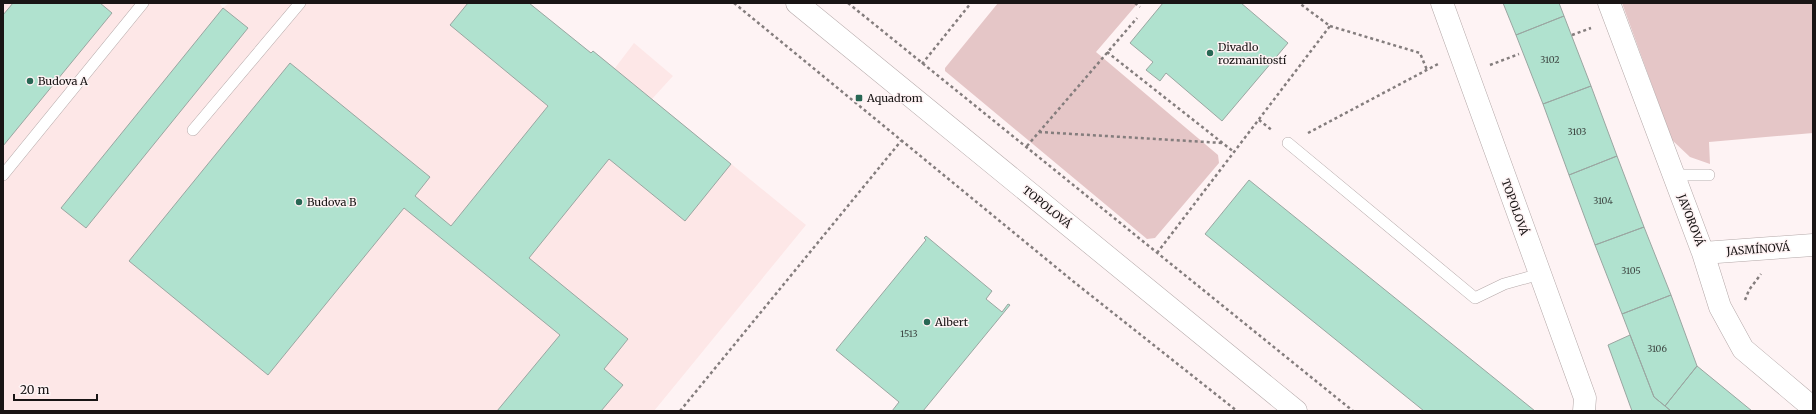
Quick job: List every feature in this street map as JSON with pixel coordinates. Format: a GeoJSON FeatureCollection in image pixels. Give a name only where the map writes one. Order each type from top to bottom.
{"type":"FeatureCollection","features":[{"type":"Feature","properties":{"kind":"street","name":"TOPOLOVÁ"},"geometry":{"type":"LineString","coordinates":[[797,3],[1296,411]]}},
{"type":"Feature","properties":{"kind":"street","name":"TOPOLOVÁ"},"geometry":{"type":"LineString","coordinates":[[1442,3],[1585,398],[1584,411]]}},
{"type":"Feature","properties":{"kind":"street","name":"JAVOROVÁ"},"geometry":{"type":"LineString","coordinates":[[1609,3],[1703,253],[1720,307],[1743,349],[1813,408]]}},
{"type":"Feature","properties":{"kind":"street","name":"JASMÍNOVÁ"},"geometry":{"type":"LineString","coordinates":[[1703,253],[1813,245]]}},
{"type":"Feature","properties":{"kind":"lane"},"geometry":{"type":"LineString","coordinates":[[3,175],[143,3]]}},
{"type":"Feature","properties":{"kind":"lane"},"geometry":{"type":"LineString","coordinates":[[193,130],[300,3]]}},
{"type":"Feature","properties":{"kind":"lane"},"geometry":{"type":"LineString","coordinates":[[1288,143],[1476,298],[1504,284],[1540,274]]}},
{"type":"Feature","properties":{"kind":"lane"},"geometry":{"type":"LineString","coordinates":[[1674,175],[1709,175]]}},
{"type":"Feature","properties":{"kind":"path"},"geometry":{"type":"LineString","coordinates":[[734,3],[901,141],[1237,411]]}},
{"type":"Feature","properties":{"kind":"path"},"geometry":{"type":"LineString","coordinates":[[848,3],[922,64],[1027,146],[1353,411]]}},
{"type":"Feature","properties":{"kind":"path"},"geometry":{"type":"LineString","coordinates":[[922,64],[971,3]]}},
{"type":"Feature","properties":{"kind":"path"},"geometry":{"type":"LineString","coordinates":[[1135,3],[1140,7]]}},
{"type":"Feature","properties":{"kind":"path"},"geometry":{"type":"LineString","coordinates":[[1299,3],[1330,26],[1420,53],[1427,70]]}},
{"type":"Feature","properties":{"kind":"path"},"geometry":{"type":"LineString","coordinates":[[1027,146],[1137,18]]}},
{"type":"Feature","properties":{"kind":"path"},"geometry":{"type":"LineString","coordinates":[[1157,253],[1330,26]]}},
{"type":"Feature","properties":{"kind":"path"},"geometry":{"type":"LineString","coordinates":[[1572,35],[1596,26]]}},
{"type":"Feature","properties":{"kind":"path"},"geometry":{"type":"LineString","coordinates":[[1107,52],[1234,152]]}},
{"type":"Feature","properties":{"kind":"path"},"geometry":{"type":"LineString","coordinates":[[1288,143],[1460,53]]}},
{"type":"Feature","properties":{"kind":"path"},"geometry":{"type":"LineString","coordinates":[[1490,65],[1520,54]]}},
{"type":"Feature","properties":{"kind":"path"},"geometry":{"type":"LineString","coordinates":[[1039,132],[1223,143]]}},
{"type":"Feature","properties":{"kind":"path"},"geometry":{"type":"LineString","coordinates":[[680,411],[901,141]]}},
{"type":"Feature","properties":{"kind":"path"},"geometry":{"type":"LineString","coordinates":[[1732,329],[1749,290],[1764,271]]}},
{"type":"Feature","properties":{"kind":"shaded area"},"geometry":{"type":"Polygon","coordinates":[[[3,3],[219,3],[223,8],[229,3],[529,3],[590,53],[593,51],[615,68],[634,43],[673,76],[652,99],[806,225],[654,411],[3,411],[3,3]]]}},
{"type":"Feature","properties":{"kind":"shaded area"},"geometry":{"type":"Polygon","coordinates":[[[998,3],[1138,3],[1096,52],[1218,155],[1219,163],[1155,238],[1147,239],[945,71],[945,68],[998,3]]]}},
{"type":"Feature","properties":{"kind":"shaded area"},"geometry":{"type":"Polygon","coordinates":[[[1622,3],[1813,3],[1813,133],[1709,142],[1710,164],[1690,157],[1672,140],[1622,3]]]}},
{"type":"Feature","properties":{"kind":"building","name":"Budova A"},"geometry":{"type":"Polygon","coordinates":[[[13,3],[100,3],[112,13],[3,146],[3,15],[13,3]]]}},
{"type":"Feature","properties":{"kind":"building","name":"Budova B"},"geometry":{"type":"Polygon","coordinates":[[[468,3],[529,3],[591,53],[593,51],[731,164],[685,221],[609,159],[529,258],[628,339],[604,369],[623,385],[601,411],[497,411],[560,335],[404,208],[268,375],[129,261],[290,63],[430,177],[415,196],[451,226],[548,106],[450,25],[468,3]]]}},
{"type":"Feature","properties":{"kind":"building","name":"Divadlo rozmanitostí"},"geometry":{"type":"Polygon","coordinates":[[[1163,3],[1241,3],[1288,43],[1222,121],[1166,73],[1160,81],[1146,70],[1153,62],[1130,43],[1163,3]]]}},
{"type":"Feature","properties":{"kind":"building"},"geometry":{"type":"Polygon","coordinates":[[[1503,3],[1559,3],[1564,16],[1516,35],[1503,3]]]}},
{"type":"Feature","properties":{"kind":"building"},"geometry":{"type":"Polygon","coordinates":[[[223,8],[248,28],[86,228],[61,208],[223,8]]]}},
{"type":"Feature","properties":{"kind":"building"},"geometry":{"type":"Polygon","coordinates":[[[1564,16],[1591,86],[1543,104],[1516,35],[1564,16]]]}},
{"type":"Feature","properties":{"kind":"building"},"geometry":{"type":"Polygon","coordinates":[[[1591,86],[1617,156],[1569,175],[1543,104],[1591,86]]]}},
{"type":"Feature","properties":{"kind":"building"},"geometry":{"type":"Polygon","coordinates":[[[1617,156],[1644,227],[1595,245],[1569,175],[1617,156]]]}},
{"type":"Feature","properties":{"kind":"building"},"geometry":{"type":"Polygon","coordinates":[[[1249,180],[1535,411],[1424,411],[1205,234],[1249,180]]]}},
{"type":"Feature","properties":{"kind":"building"},"geometry":{"type":"Polygon","coordinates":[[[1644,227],[1671,295],[1622,314],[1595,245],[1644,227]]]}},
{"type":"Feature","properties":{"kind":"building"},"geometry":{"type":"Polygon","coordinates":[[[926,236],[992,291],[986,299],[1002,312],[1008,304],[1010,305],[923,411],[892,411],[899,402],[836,350],[926,240],[924,238],[926,236]]]}},
{"type":"Feature","properties":{"kind":"building"},"geometry":{"type":"Polygon","coordinates":[[[1671,295],[1697,366],[1665,406],[1654,397],[1622,314],[1671,295]]]}},
{"type":"Feature","properties":{"kind":"building"},"geometry":{"type":"Polygon","coordinates":[[[1630,335],[1654,397],[1671,411],[1632,411],[1608,345],[1630,335]]]}},
{"type":"Feature","properties":{"kind":"building"},"geometry":{"type":"Polygon","coordinates":[[[1697,366],[1752,411],[1671,411],[1665,406],[1697,366]]]}},
{"type":"Feature","properties":{"kind":"place","name":"Divadlo rozmanitostí"},"geometry":{"type":"Point","coordinates":[1210,53]}},
{"type":"Feature","properties":{"kind":"place","name":"Budova A"},"geometry":{"type":"Point","coordinates":[30,81]}},
{"type":"Feature","properties":{"kind":"place","name":"Aquadrom"},"geometry":{"type":"Point","coordinates":[859,98]}},
{"type":"Feature","properties":{"kind":"place","name":"Budova B"},"geometry":{"type":"Point","coordinates":[299,202]}},
{"type":"Feature","properties":{"kind":"place","name":"Albert"},"geometry":{"type":"Point","coordinates":[927,322]}}]}
